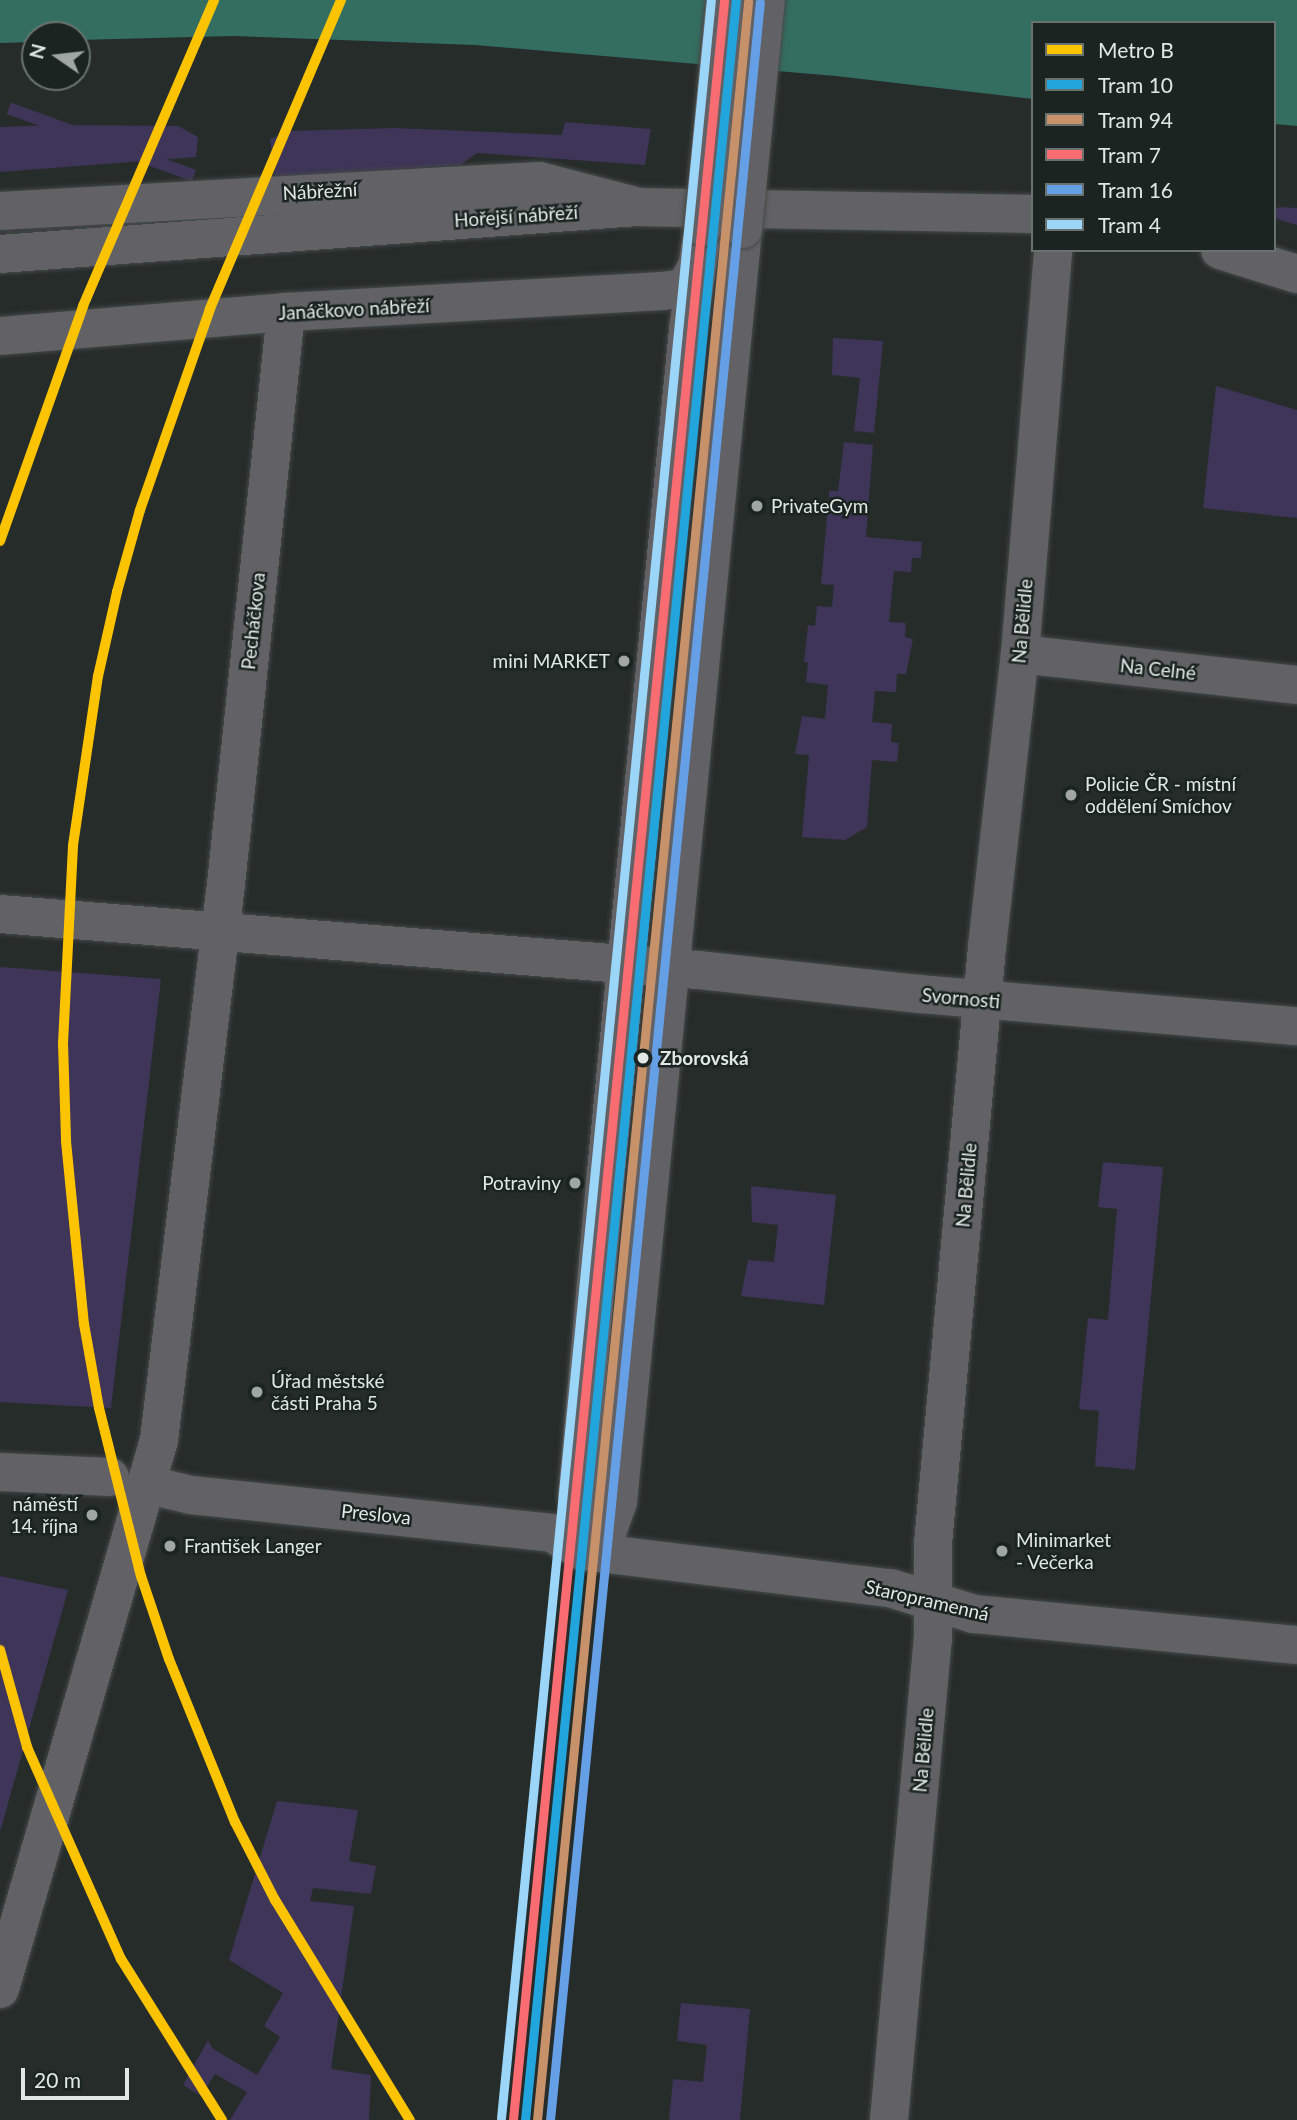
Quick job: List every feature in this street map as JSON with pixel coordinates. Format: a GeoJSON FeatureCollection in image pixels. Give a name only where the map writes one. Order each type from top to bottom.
{"type":"FeatureCollection","features":[{"type":"Feature","properties":{"kind":"street"},"geometry":{"type":"LineString","coordinates":[[591,1551],[577,1496],[625,967],[725,0]]}},
{"type":"Feature","properties":{"kind":"street"},"geometry":{"type":"LineString","coordinates":[[591,1551],[618,1502],[766,0]]}},
{"type":"Feature","properties":{"kind":"street","name":"Nábřežní"},"geometry":{"type":"LineString","coordinates":[[0,211],[539,181],[637,207]]}},
{"type":"Feature","properties":{"kind":"street","name":"Hořejší nábřeží"},"geometry":{"type":"LineString","coordinates":[[0,254],[637,207],[1031,214]]}},
{"type":"Feature","properties":{"kind":"street","name":"Na Bělidle"},"geometry":{"type":"LineString","coordinates":[[888,2120],[933,1601],[933,1544],[982,1000],[1020,654],[1053,252]]}},
{"type":"Feature","properties":{"kind":"street"},"geometry":{"type":"LineString","coordinates":[[1226,252],[1297,274]]}},
{"type":"Feature","properties":{"kind":"street","name":"Janáčkovo nábřeží"},"geometry":{"type":"LineString","coordinates":[[0,336],[286,313],[662,291],[685,288],[696,268]]}},
{"type":"Feature","properties":{"kind":"street","name":"Pecháčkova"},"geometry":{"type":"LineString","coordinates":[[220,929],[286,313]]}},
{"type":"Feature","properties":{"kind":"street","name":"Na Celné"},"geometry":{"type":"LineString","coordinates":[[1020,654],[1297,685]]}},
{"type":"Feature","properties":{"kind":"street"},"geometry":{"type":"LineString","coordinates":[[0,914],[220,929],[625,967]]}},
{"type":"Feature","properties":{"kind":"street"},"geometry":{"type":"LineString","coordinates":[[0,1989],[149,1485],[176,1308],[220,929]]}},
{"type":"Feature","properties":{"kind":"street","name":"Svornosti"},"geometry":{"type":"LineString","coordinates":[[625,967],[1297,1026]]}},
{"type":"Feature","properties":{"kind":"street"},"geometry":{"type":"LineString","coordinates":[[0,1472],[110,1477]]}},
{"type":"Feature","properties":{"kind":"street","name":"Preslova"},"geometry":{"type":"LineString","coordinates":[[149,1485],[191,1495],[552,1533],[591,1551]]}},
{"type":"Feature","properties":{"kind":"street","name":"Staropramenná"},"geometry":{"type":"LineString","coordinates":[[591,1551],[890,1588],[974,1614],[1297,1646]]}},
{"type":"Feature","properties":{"kind":"shaded area"},"geometry":{"type":"Polygon","coordinates":[[[0,0],[1297,0],[1297,126],[1276,124],[1276,21],[1031,21],[1031,99],[836,76],[475,45],[233,36],[91,40],[91,21],[21,21],[21,42],[0,43],[0,0]]]}},
{"type":"Feature","properties":{"kind":"shaded area"},"geometry":{"type":"Polygon","coordinates":[[[11,103],[196,170],[192,181],[7,114],[11,103]]]}},
{"type":"Feature","properties":{"kind":"shaded area"},"geometry":{"type":"Polygon","coordinates":[[[565,122],[651,129],[645,165],[477,153],[460,165],[275,177],[270,139],[291,131],[394,128],[562,135],[565,122]]]}},
{"type":"Feature","properties":{"kind":"shaded area"},"geometry":{"type":"Polygon","coordinates":[[[178,126],[198,137],[196,157],[0,172],[0,127],[178,126]]]}},
{"type":"Feature","properties":{"kind":"shaded area"},"geometry":{"type":"Polygon","coordinates":[[[1279,207],[1297,208],[1297,225],[1277,219],[1276,209],[1279,207]]]}},
{"type":"Feature","properties":{"kind":"shaded area"},"geometry":{"type":"Polygon","coordinates":[[[833,338],[883,341],[874,433],[854,431],[860,378],[832,375],[833,338]]]}},
{"type":"Feature","properties":{"kind":"shaded area"},"geometry":{"type":"Polygon","coordinates":[[[1216,386],[1297,410],[1297,518],[1203,508],[1216,386]]]}},
{"type":"Feature","properties":{"kind":"shaded area"},"geometry":{"type":"Polygon","coordinates":[[[844,442],[873,445],[866,537],[922,542],[921,558],[912,558],[911,572],[894,571],[889,622],[906,623],[905,637],[913,639],[906,674],[897,674],[896,692],[875,691],[872,722],[892,724],[891,742],[899,743],[897,762],[872,760],[867,827],[845,840],[802,837],[809,755],[795,754],[802,716],[825,719],[828,685],[806,682],[808,663],[804,662],[808,625],[815,626],[817,606],[832,607],[834,585],[821,584],[828,506],[840,507],[841,498],[829,497],[829,491],[838,491],[844,442]]]}},
{"type":"Feature","properties":{"kind":"shaded area"},"geometry":{"type":"Polygon","coordinates":[[[0,967],[161,979],[111,1408],[0,1402],[0,967]]]}},
{"type":"Feature","properties":{"kind":"shaded area"},"geometry":{"type":"Polygon","coordinates":[[[1103,1162],[1163,1167],[1135,1470],[1095,1466],[1099,1411],[1079,1409],[1088,1318],[1108,1320],[1117,1209],[1098,1207],[1103,1162]]]}},
{"type":"Feature","properties":{"kind":"shaded area"},"geometry":{"type":"Polygon","coordinates":[[[751,1186],[836,1195],[824,1305],[741,1296],[748,1260],[774,1262],[778,1225],[752,1222],[751,1186]]]}},
{"type":"Feature","properties":{"kind":"shaded area"},"geometry":{"type":"Polygon","coordinates":[[[0,1576],[68,1590],[0,1832],[0,1576]]]}},
{"type":"Feature","properties":{"kind":"shaded area"},"geometry":{"type":"Polygon","coordinates":[[[277,1801],[358,1810],[349,1861],[376,1866],[371,1894],[313,1888],[310,1901],[354,1906],[331,2069],[371,2075],[369,2120],[230,2120],[247,2092],[215,2074],[201,2096],[183,2085],[208,2040],[212,2048],[257,2075],[280,2037],[264,2026],[283,1993],[229,1960],[277,1801]]]}},
{"type":"Feature","properties":{"kind":"shaded area"},"geometry":{"type":"Polygon","coordinates":[[[681,2003],[750,2009],[740,2120],[669,2120],[673,2079],[703,2082],[707,2045],[677,2041],[681,2003]]]}},
{"type":"Feature","properties":{"kind":"metro line","name":"B"},"geometry":{"type":"LineString","coordinates":[[0,541],[83,306],[214,0]]}},
{"type":"Feature","properties":{"kind":"metro line","name":"B"},"geometry":{"type":"LineString","coordinates":[[341,0],[210,309],[140,510],[117,592],[98,676],[73,846],[63,1043],[66,1141],[84,1324],[99,1408],[141,1576],[169,1659],[235,1822],[275,1900],[410,2120]]}},
{"type":"Feature","properties":{"kind":"metro line","name":"B"},"geometry":{"type":"LineString","coordinates":[[0,1650],[27,1747],[121,1959],[222,2120]]}},
{"type":"Feature","properties":{"kind":"tram line","name":"4"},"geometry":{"type":"LineString","coordinates":[[501,2118],[711,0]]}},
{"type":"Feature","properties":{"kind":"tram line","name":"7"},"geometry":{"type":"LineString","coordinates":[[513,2119],[724,0]]}},
{"type":"Feature","properties":{"kind":"tram line","name":"10"},"geometry":{"type":"LineString","coordinates":[[525,2120],[736,0]]}},
{"type":"Feature","properties":{"kind":"tram line","name":"94"},"geometry":{"type":"LineString","coordinates":[[537,2120],[748,1]]}},
{"type":"Feature","properties":{"kind":"tram line","name":"16"},"geometry":{"type":"LineString","coordinates":[[550,2120],[760,2]]}},
{"type":"Feature","properties":{"kind":"place","name":"PrivateGym"},"geometry":{"type":"Point","coordinates":[757,506]}},
{"type":"Feature","properties":{"kind":"place","name":"mini MARKET"},"geometry":{"type":"Point","coordinates":[624,661]}},
{"type":"Feature","properties":{"kind":"place","name":"Policie ČR - místní oddělení Smíchov"},"geometry":{"type":"Point","coordinates":[1071,795]}},
{"type":"Feature","properties":{"kind":"place","name":"Zborovská"},"geometry":{"type":"Point","coordinates":[643,1058]}},
{"type":"Feature","properties":{"kind":"place","name":"Potraviny"},"geometry":{"type":"Point","coordinates":[575,1183]}},
{"type":"Feature","properties":{"kind":"place","name":"Úřad městské části Praha 5"},"geometry":{"type":"Point","coordinates":[257,1392]}},
{"type":"Feature","properties":{"kind":"place","name":"náměstí 14. října"},"geometry":{"type":"Point","coordinates":[92,1515]}},
{"type":"Feature","properties":{"kind":"place","name":"František Langer"},"geometry":{"type":"Point","coordinates":[170,1546]}},
{"type":"Feature","properties":{"kind":"place","name":"Minimarket - Večerka"},"geometry":{"type":"Point","coordinates":[1002,1551]}}]}
